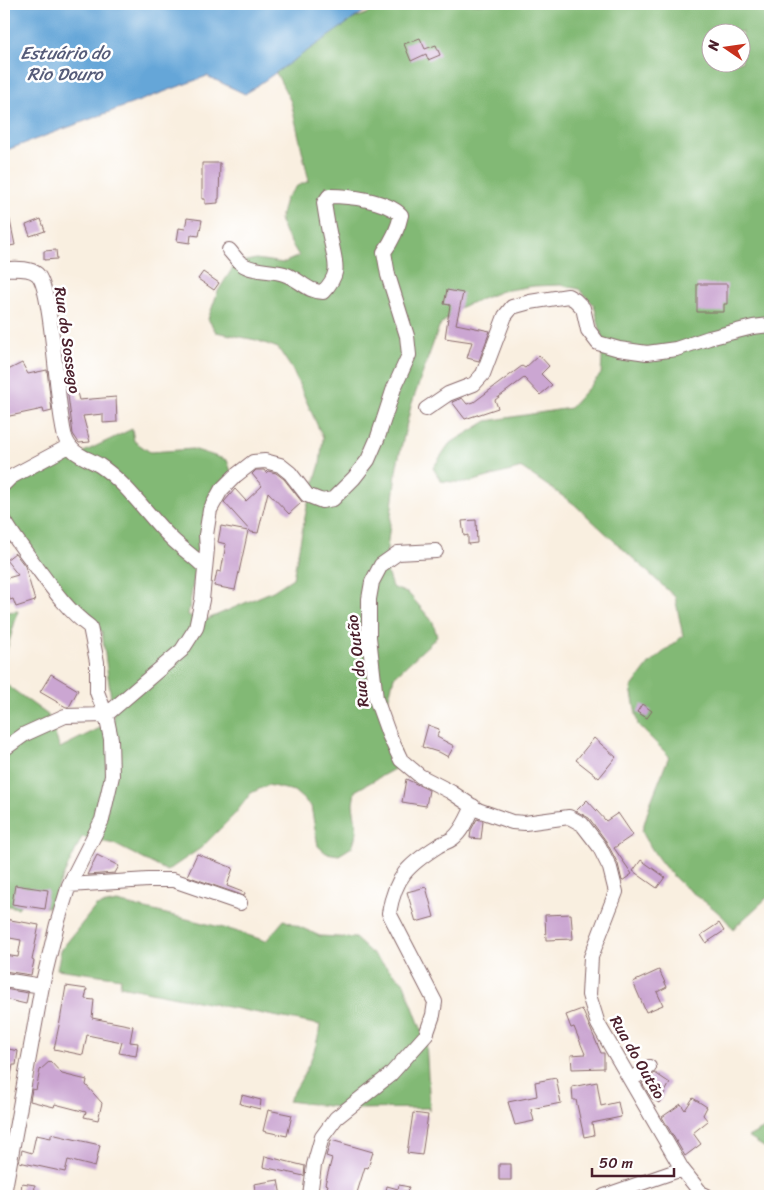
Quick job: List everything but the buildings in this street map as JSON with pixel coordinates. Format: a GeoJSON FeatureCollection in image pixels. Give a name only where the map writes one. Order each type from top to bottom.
{"type":"FeatureCollection","features":[{"type":"Feature","properties":{"kind":"street"},"geometry":{"type":"LineString","coordinates":[[4,749],[25,734],[65,716],[106,715],[182,650],[196,628],[202,600],[207,549],[206,535],[210,510],[221,490],[239,473],[253,462],[265,461],[280,465],[290,473],[307,495],[322,501],[333,499],[354,478],[368,460],[378,437],[394,388],[409,355],[407,336],[388,275],[384,252],[395,232],[401,215],[394,208],[377,203],[345,196],[328,196],[324,203],[336,260],[333,278],[322,292],[312,292],[298,280],[285,274],[243,265],[229,250]]}},
{"type":"Feature","properties":{"kind":"street","name":"Rua do Sossego"},"geometry":{"type":"LineString","coordinates":[[4,270],[27,269],[37,274],[44,285],[49,310],[61,419],[69,446]]}},
{"type":"Feature","properties":{"kind":"street"},"geometry":{"type":"LineString","coordinates":[[426,409],[448,394],[474,384],[483,374],[505,316],[512,307],[530,302],[568,296],[583,308],[588,330],[598,343],[619,349],[647,353],[676,349],[709,338],[753,327],[770,325]]}},
{"type":"Feature","properties":{"kind":"street"},"geometry":{"type":"LineString","coordinates":[[4,484],[10,477],[69,446],[75,453],[99,465],[119,481],[172,538],[205,568]]}},
{"type":"Feature","properties":{"kind":"street"},"geometry":{"type":"LineString","coordinates":[[4,520],[12,534],[57,595],[76,616],[90,627],[97,662],[97,692],[106,715],[111,739],[112,776],[102,820],[69,885],[57,924],[42,986],[4,1194]]}},
{"type":"Feature","properties":{"kind":"street","name":"Rua do Outão"},"geometry":{"type":"LineString","coordinates":[[436,551],[398,553],[381,565],[372,582],[368,599],[369,637],[376,699],[389,735],[401,760],[420,776],[473,806],[512,822],[525,823],[569,817],[582,824],[599,846],[610,868],[616,892],[590,957],[589,995],[598,1024],[682,1169],[701,1193],[706,1196]]}},
{"type":"Feature","properties":{"kind":"street"},"geometry":{"type":"LineString","coordinates":[[310,1196],[314,1165],[322,1137],[336,1118],[390,1075],[426,1036],[433,1015],[434,1002],[389,913],[391,900],[396,883],[408,868],[439,846],[453,839],[466,821],[473,806]]}},
{"type":"Feature","properties":{"kind":"street"},"geometry":{"type":"LineString","coordinates":[[69,885],[138,880],[173,880],[240,903]]}},
{"type":"Feature","properties":{"kind":"street"},"geometry":{"type":"LineString","coordinates":[[4,980],[42,986]]}},
{"type":"Feature","properties":{"kind":"street"},"geometry":{"type":"LineString","coordinates":[[631,1080],[649,1067]]}},
{"type":"Feature","properties":{"kind":"street"},"geometry":{"type":"LineString","coordinates":[[604,1196],[682,1169]]}},
{"type":"Feature","properties":{"kind":"green space"},"geometry":{"type":"Polygon","coordinates":[[[391,4],[770,4],[770,697],[767,699],[770,715],[770,895],[733,929],[717,911],[684,886],[665,868],[642,831],[650,804],[669,756],[638,725],[631,688],[649,664],[683,636],[675,597],[574,504],[522,468],[466,483],[441,481],[433,468],[449,444],[487,421],[570,408],[601,374],[603,341],[594,305],[579,289],[561,285],[534,286],[502,291],[456,309],[439,327],[411,406],[397,465],[385,566],[392,587],[409,594],[433,622],[437,637],[394,677],[387,704],[387,723],[401,756],[396,768],[355,791],[353,804],[357,832],[352,847],[339,855],[326,853],[318,846],[311,806],[294,791],[268,785],[251,793],[234,815],[201,848],[167,871],[114,844],[82,837],[48,908],[24,900],[18,908],[4,905],[4,683],[48,715],[60,748],[114,721],[102,632],[4,532],[4,490],[132,429],[134,441],[150,452],[193,449],[227,460],[233,477],[202,529],[188,615],[203,621],[273,591],[293,578],[307,507],[320,464],[323,438],[292,369],[278,348],[256,340],[216,332],[208,319],[218,291],[236,263],[256,259],[283,263],[299,256],[285,233],[280,219],[285,199],[297,186],[309,181],[291,102],[270,61],[331,28],[391,4]]]}},
{"type":"Feature","properties":{"kind":"green space"},"geometry":{"type":"Polygon","coordinates":[[[18,611],[4,660],[4,612],[18,611]]]}},
{"type":"Feature","properties":{"kind":"green space"},"geometry":{"type":"Polygon","coordinates":[[[117,902],[232,930],[266,941],[284,920],[320,936],[355,938],[404,983],[426,1042],[430,1109],[429,1111],[429,1108],[352,1109],[288,1101],[308,1065],[316,1045],[320,1025],[120,986],[121,978],[57,969],[61,950],[96,906],[117,902]]]}},
{"type":"Feature","properties":{"kind":"green space"},"geometry":{"type":"Polygon","coordinates":[[[770,1125],[770,1151],[748,1137],[770,1125]]]}},
{"type":"Feature","properties":{"kind":"water","name":"Estuário do Rio Douro"},"geometry":{"type":"Polygon","coordinates":[[[4,4],[375,4],[245,94],[207,76],[4,151],[4,4]]]}}]}
